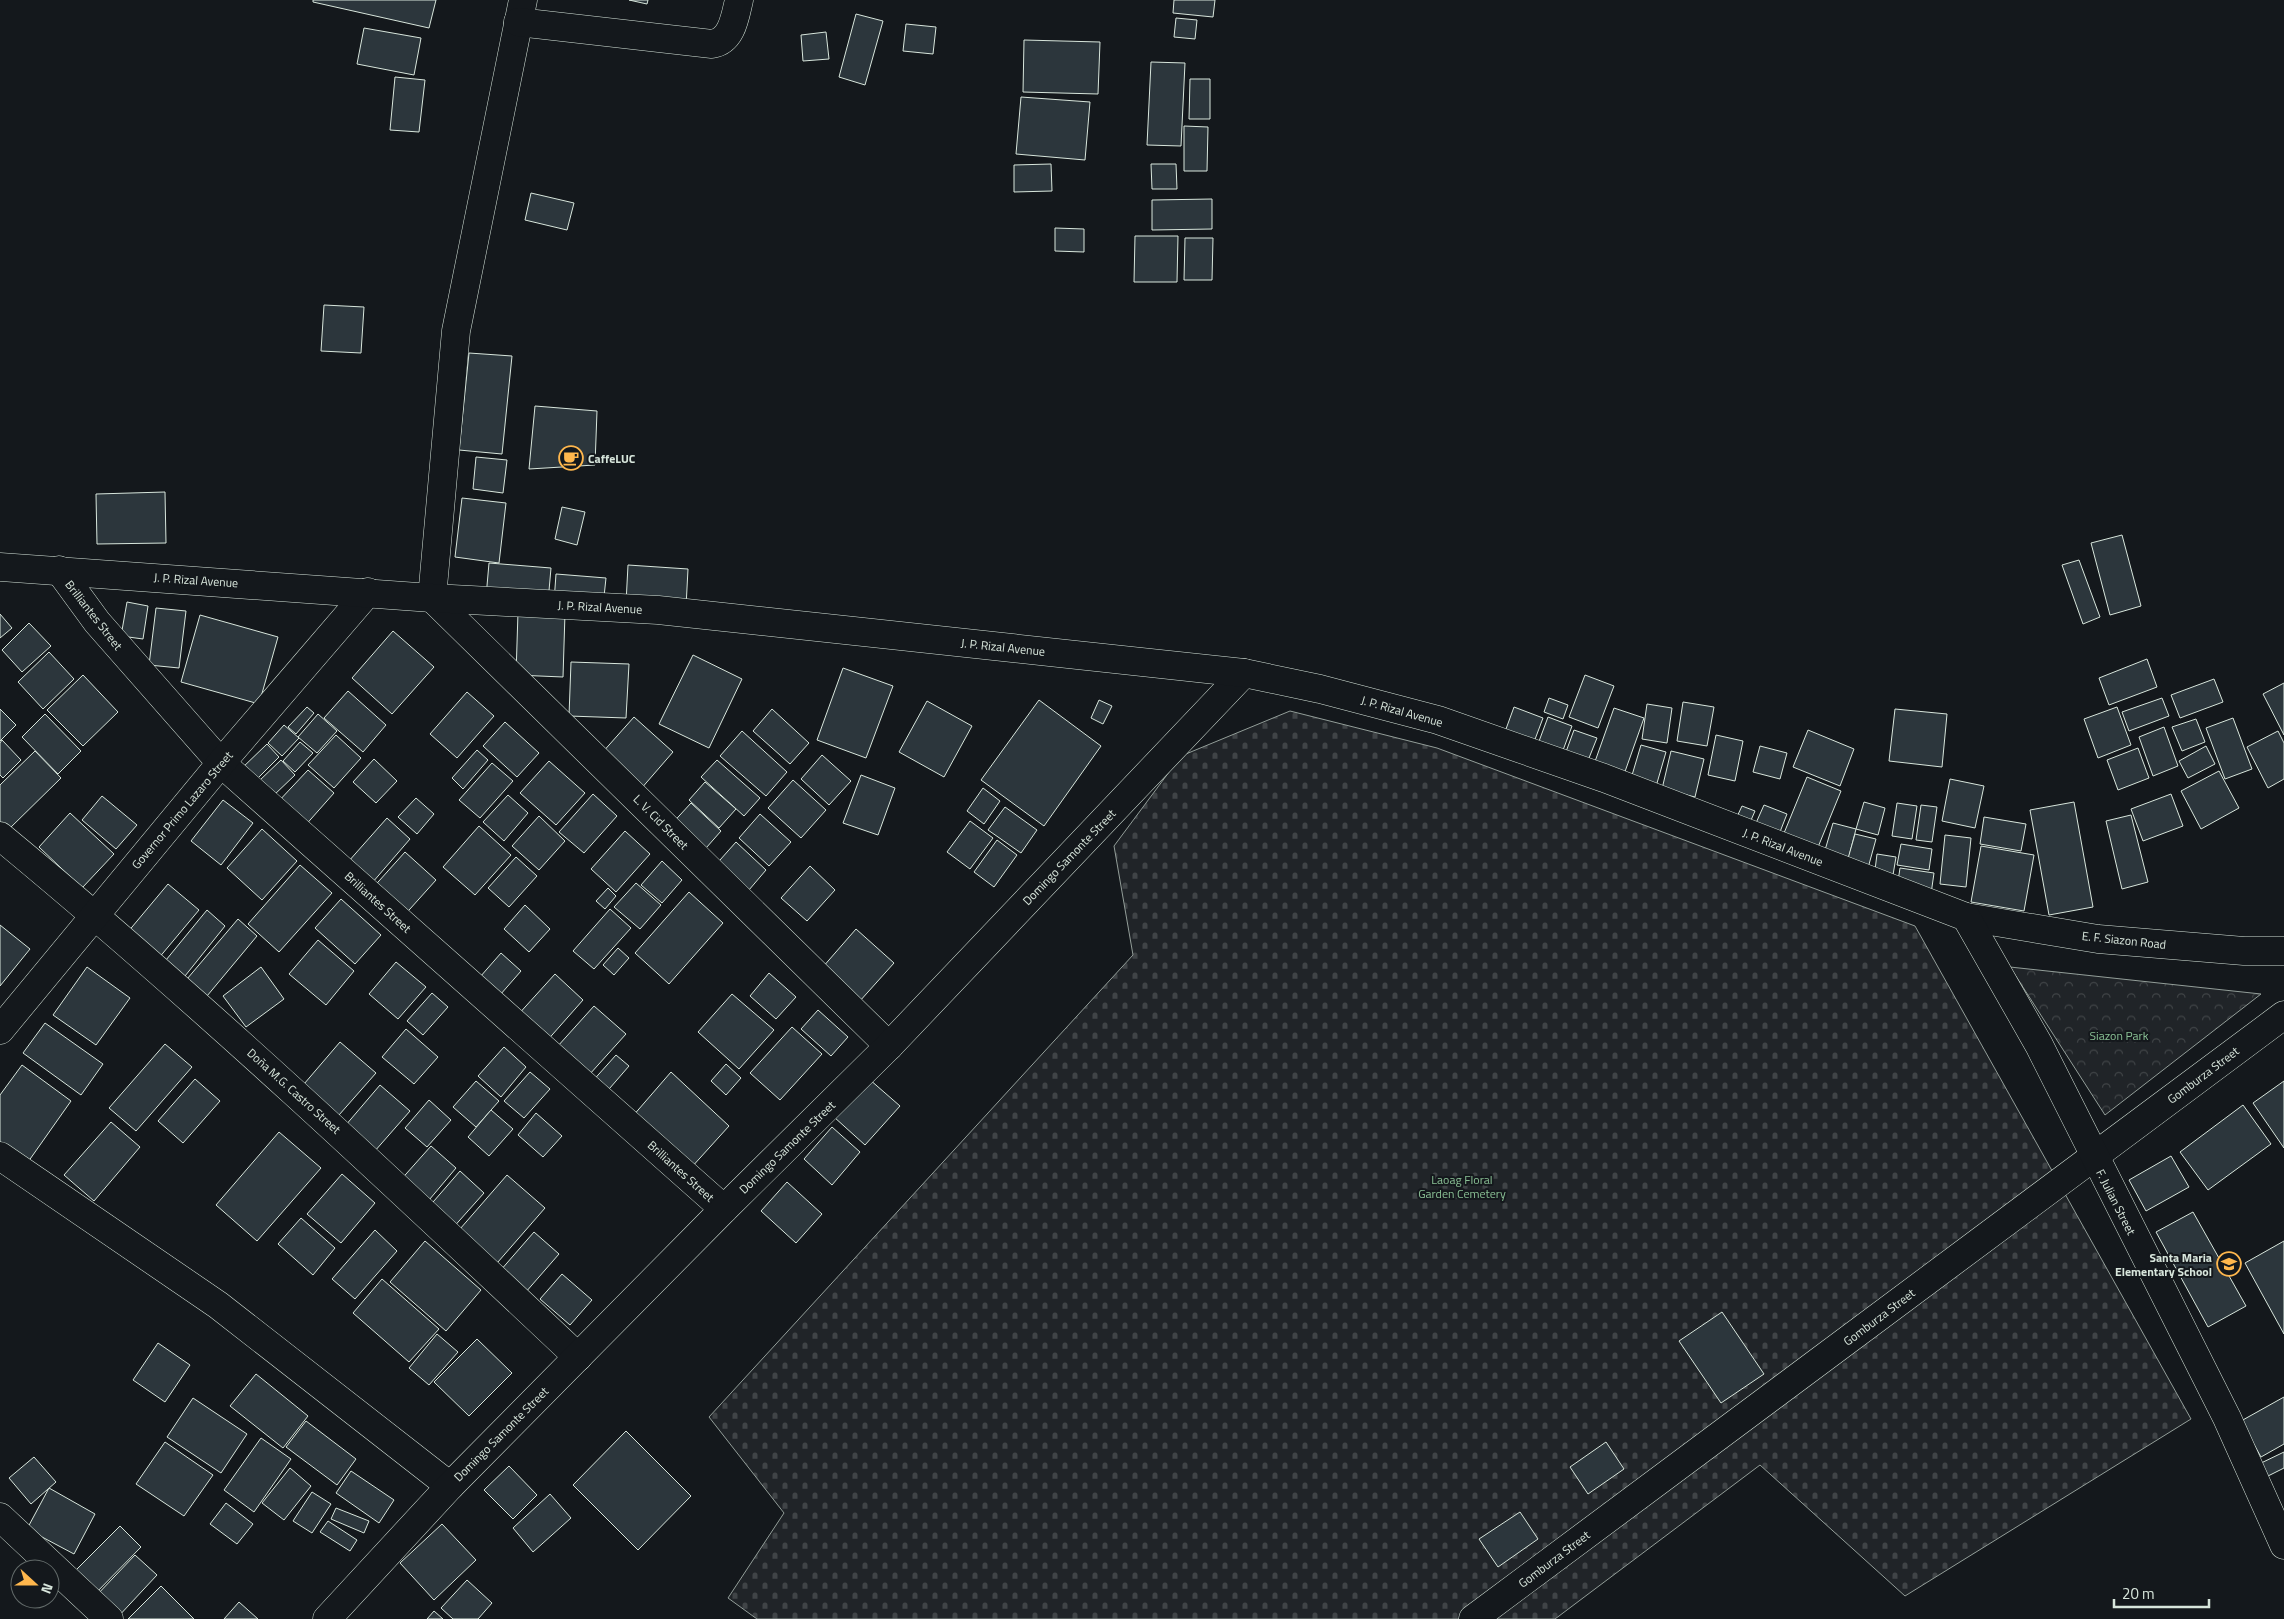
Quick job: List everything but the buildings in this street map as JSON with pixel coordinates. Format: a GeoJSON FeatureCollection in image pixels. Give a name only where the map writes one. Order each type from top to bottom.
{"type":"FeatureCollection","features":[{"type":"Feature","properties":{"kind":"street"},"geometry":{"type":"LineString","coordinates":[[432,598],[456,331],[520,11],[712,44],[719,43],[727,35],[740,0]]}},
{"type":"Feature","properties":{"kind":"street","name":"J. P. Rizal Avenue"},"geometry":{"type":"LineString","coordinates":[[0,567],[432,598],[658,610],[1244,673],[1320,688],[1438,720],[1604,778],[1966,917]]}},
{"type":"Feature","properties":{"kind":"street","name":"Brilliantes Street"},"geometry":{"type":"LineString","coordinates":[[59,570],[97,622],[221,763],[724,1209]]}},
{"type":"Feature","properties":{"kind":"street","name":"Governor Primo Lazaro Street"},"geometry":{"type":"LineString","coordinates":[[0,1030],[221,763],[368,592]]}},
{"type":"Feature","properties":{"kind":"street","name":"L. V. Cid Street"},"geometry":{"type":"LineString","coordinates":[[432,598],[889,1046]]}},
{"type":"Feature","properties":{"kind":"street","name":"Domingo Samonte Street"},"geometry":{"type":"LineString","coordinates":[[327,1619],[450,1486],[724,1209],[889,1046],[1244,673]]}},
{"type":"Feature","properties":{"kind":"street","name":"Doña M.G. Castro Street"},"geometry":{"type":"LineString","coordinates":[[0,836],[96,915],[337,1130],[578,1357]]}},
{"type":"Feature","properties":{"kind":"street","name":"E. F. Siazon Road"},"geometry":{"type":"LineString","coordinates":[[1966,917],[2098,939],[2244,951],[2284,951]]}},
{"type":"Feature","properties":{"kind":"street","name":"F. Julian Street"},"geometry":{"type":"LineString","coordinates":[[1966,917],[2039,1045],[2227,1418],[2284,1545]]}},
{"type":"Feature","properties":{"kind":"street","name":"Gomburza Street"},"geometry":{"type":"LineString","coordinates":[[1473,1619],[2284,1015]]}},
{"type":"Feature","properties":{"kind":"street"},"geometry":{"type":"LineString","coordinates":[[0,1156],[218,1305],[450,1486]]}},
{"type":"Feature","properties":{"kind":"street"},"geometry":{"type":"LineString","coordinates":[[0,1517],[109,1619]]}},
{"type":"Feature","properties":{"kind":"green space","name":"Laoag Floral Garden Cemetery"},"geometry":{"type":"Polygon","coordinates":[[[1290,711],[1437,748],[1915,926],[2191,1419],[1905,1596],[1760,1465],[1555,1619],[757,1619],[728,1598],[784,1513],[709,1417],[1133,955],[1114,846],[1181,756],[1290,711]]]}},
{"type":"Feature","properties":{"kind":"green space","name":"Siazon Park"},"geometry":{"type":"Polygon","coordinates":[[[2010,967],[2261,994],[2105,1115],[2010,967]]]}},
{"type":"Feature","properties":{"kind":"place","name":"CaffeLUC"},"geometry":{"type":"Point","coordinates":[571,458]}},
{"type":"Feature","properties":{"kind":"place","name":"Santa Maria Elementary School"},"geometry":{"type":"Point","coordinates":[2229,1264]}}]}
